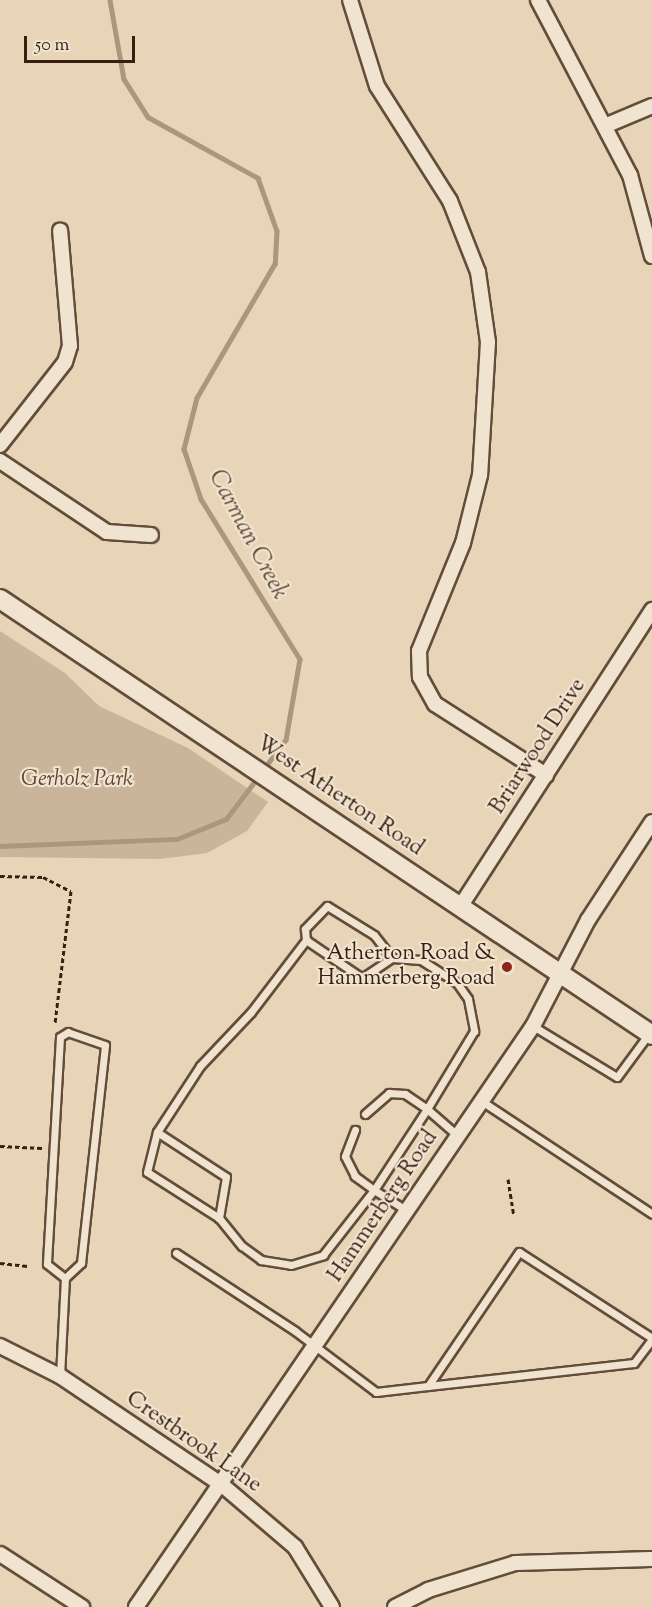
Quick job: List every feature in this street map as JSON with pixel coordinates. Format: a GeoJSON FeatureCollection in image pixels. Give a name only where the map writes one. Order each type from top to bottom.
{"type":"FeatureCollection","features":[{"type":"Feature","properties":{"kind":"street"},"geometry":{"type":"LineString","coordinates":[[350,0],[377,86],[450,201],[478,272],[488,342],[480,476],[463,543],[419,651],[420,677],[435,704],[546,775]]}},
{"type":"Feature","properties":{"kind":"street"},"geometry":{"type":"LineString","coordinates":[[538,0],[607,125],[630,175],[652,256]]}},
{"type":"Feature","properties":{"kind":"street"},"geometry":{"type":"LineString","coordinates":[[607,125],[652,106]]}},
{"type":"Feature","properties":{"kind":"street"},"geometry":{"type":"LineString","coordinates":[[0,445],[65,362],[70,346],[60,230]]}},
{"type":"Feature","properties":{"kind":"street"},"geometry":{"type":"LineString","coordinates":[[0,461],[107,532],[151,535]]}},
{"type":"Feature","properties":{"kind":"street","name":"West Atherton Road"},"geometry":{"type":"LineString","coordinates":[[0,599],[651,1034]]}},
{"type":"Feature","properties":{"kind":"street","name":"Briarwood Drive"},"geometry":{"type":"LineString","coordinates":[[460,907],[652,610]]}},
{"type":"Feature","properties":{"kind":"street","name":"Hammerberg Road"},"geometry":{"type":"LineString","coordinates":[[136,1607],[408,1210],[480,1100],[533,1026],[588,920],[652,822]]}},
{"type":"Feature","properties":{"kind":"street","name":"Crestbrook Lane"},"geometry":{"type":"LineString","coordinates":[[0,1346],[60,1376],[221,1484],[295,1547],[332,1607]]}},
{"type":"Feature","properties":{"kind":"street"},"geometry":{"type":"LineString","coordinates":[[0,1554],[82,1607]]}},
{"type":"Feature","properties":{"kind":"street"},"geometry":{"type":"LineString","coordinates":[[395,1607],[428,1590],[515,1563],[652,1559]]}},
{"type":"Feature","properties":{"kind":"lane"},"geometry":{"type":"LineString","coordinates":[[306,940],[362,978],[392,958],[421,960],[443,970],[468,999],[474,1016],[466,1049],[374,1190],[335,1244],[305,1263],[261,1260],[219,1218],[147,1172],[157,1132],[200,1066],[251,1012],[306,940],[305,929],[327,906],[374,935],[392,958]]}},
{"type":"Feature","properties":{"kind":"lane"},"geometry":{"type":"LineString","coordinates":[[533,1026],[617,1077],[651,1034]]}},
{"type":"Feature","properties":{"kind":"lane"},"geometry":{"type":"LineString","coordinates":[[60,1376],[64,1278],[81,1263],[105,1045],[68,1032],[60,1037],[47,1264],[64,1278]]}},
{"type":"Feature","properties":{"kind":"lane"},"geometry":{"type":"LineString","coordinates":[[365,1114],[389,1093],[405,1094],[427,1109],[457,1135]]}},
{"type":"Feature","properties":{"kind":"lane"},"geometry":{"type":"LineString","coordinates":[[480,1100],[652,1214]]}},
{"type":"Feature","properties":{"kind":"lane"},"geometry":{"type":"LineString","coordinates":[[355,1130],[345,1156],[355,1176],[408,1210]]}},
{"type":"Feature","properties":{"kind":"lane"},"geometry":{"type":"LineString","coordinates":[[157,1132],[226,1177],[219,1218]]}},
{"type":"Feature","properties":{"kind":"lane"},"geometry":{"type":"LineString","coordinates":[[176,1253],[316,1345],[376,1392],[634,1363],[652,1339],[519,1252],[428,1386]]}},
{"type":"Feature","properties":{"kind":"path"},"geometry":{"type":"LineString","coordinates":[[0,876],[43,877],[71,891],[55,1023]]}},
{"type":"Feature","properties":{"kind":"path"},"geometry":{"type":"LineString","coordinates":[[0,1146],[42,1148]]}},
{"type":"Feature","properties":{"kind":"path"},"geometry":{"type":"LineString","coordinates":[[508,1179],[514,1215]]}},
{"type":"Feature","properties":{"kind":"path"},"geometry":{"type":"LineString","coordinates":[[0,1263],[30,1266]]}},
{"type":"Feature","properties":{"kind":"green space","name":"Gerholz Park"},"geometry":{"type":"Polygon","coordinates":[[[0,631],[65,673],[99,706],[188,748],[268,802],[247,831],[207,853],[160,859],[0,857],[0,631]]]}},
{"type":"Feature","properties":{"kind":"waterway","name":"Carman Creek"},"geometry":{"type":"LineString","coordinates":[[110,0],[124,79],[148,117],[258,178],[277,231],[275,264],[197,398],[184,449],[201,499],[300,659],[286,740],[263,771]]}},
{"type":"Feature","properties":{"kind":"waterway","name":"Carman Creek"},"geometry":{"type":"LineString","coordinates":[[0,846],[177,839],[226,819],[258,777]]}},
{"type":"Feature","properties":{"kind":"place","name":"Atherton Road & Hammerberg Road"},"geometry":{"type":"Point","coordinates":[507,967]}}]}
